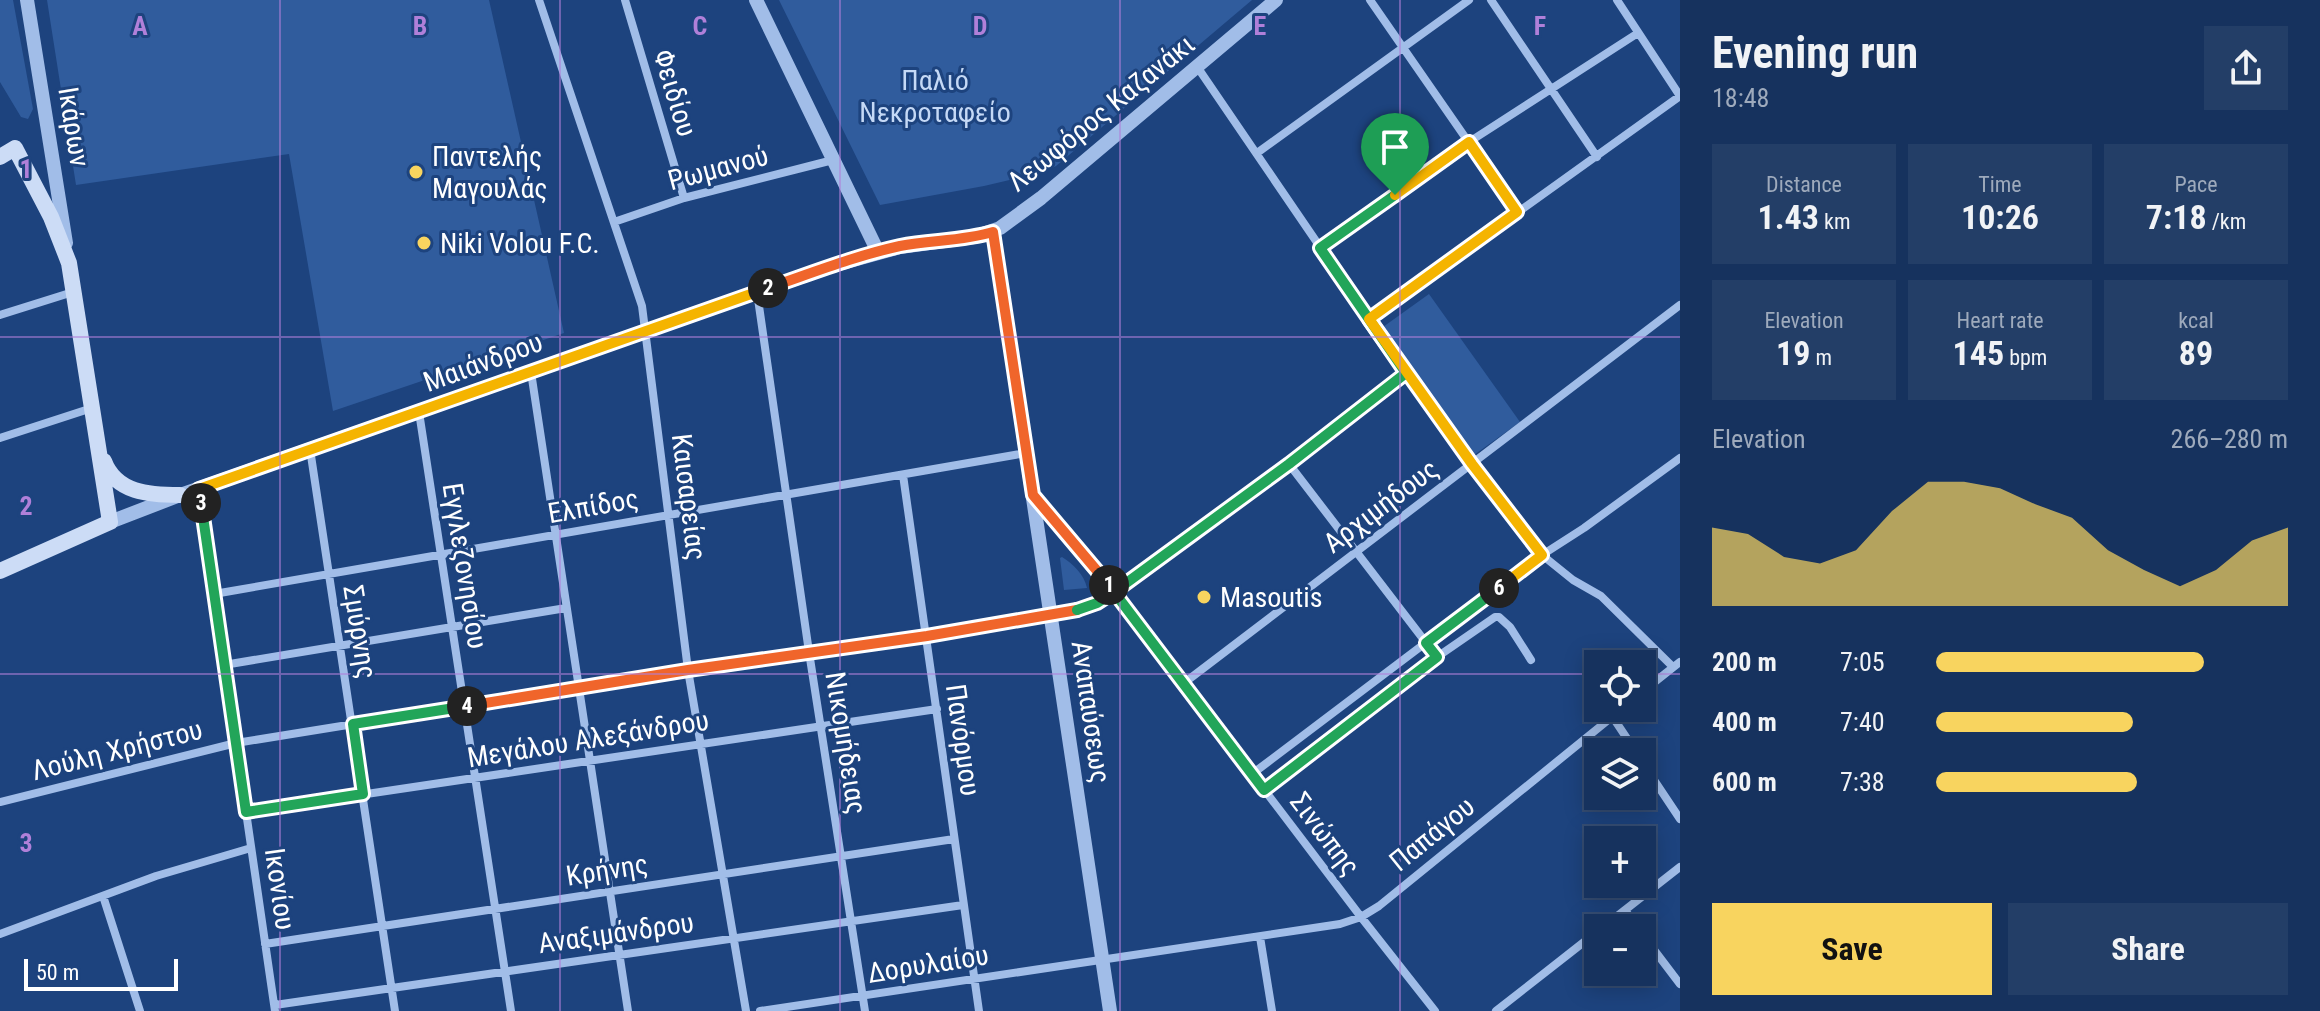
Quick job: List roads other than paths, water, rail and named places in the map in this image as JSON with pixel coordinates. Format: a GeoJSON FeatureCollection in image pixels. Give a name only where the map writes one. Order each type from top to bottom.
{"type":"FeatureCollection","features":[{"type":"Feature","properties":{"kind":"main road","name":"Ικάρων"},"geometry":{"type":"LineString","coordinates":[[0,157],[15,148],[51,217],[69,263],[110,522]]}},
{"type":"Feature","properties":{"kind":"main road"},"geometry":{"type":"LineString","coordinates":[[99,448],[107,471],[122,485],[138,492],[180,495]]}},
{"type":"Feature","properties":{"kind":"main road","name":"Μαιάνδρου"},"geometry":{"type":"LineString","coordinates":[[0,571],[110,522]]}},
{"type":"Feature","properties":{"kind":"street","name":"Ικάρων"},"geometry":{"type":"LineString","coordinates":[[27,0],[69,263]]}},
{"type":"Feature","properties":{"kind":"street","name":"Καισαρείας"},"geometry":{"type":"LineString","coordinates":[[539,0],[639,294],[688,670],[746,1011]]}},
{"type":"Feature","properties":{"kind":"street","name":"Φειδίου"},"geometry":{"type":"LineString","coordinates":[[625,0],[684,198]]}},
{"type":"Feature","properties":{"kind":"street"},"geometry":{"type":"LineString","coordinates":[[756,0],[878,252]]}},
{"type":"Feature","properties":{"kind":"street","name":"Λεωφόρος Καζανάκι"},"geometry":{"type":"LineString","coordinates":[[993,232],[1041,198],[1276,0]]}},
{"type":"Feature","properties":{"kind":"street"},"geometry":{"type":"LineString","coordinates":[[1370,0],[1517,212]]}},
{"type":"Feature","properties":{"kind":"street"},"geometry":{"type":"LineString","coordinates":[[1257,153],[1469,0]]}},
{"type":"Feature","properties":{"kind":"street"},"geometry":{"type":"LineString","coordinates":[[1491,0],[1597,157]]}},
{"type":"Feature","properties":{"kind":"street"},"geometry":{"type":"LineString","coordinates":[[1369,319],[1680,96],[1617,0]]}},
{"type":"Feature","properties":{"kind":"street"},"geometry":{"type":"LineString","coordinates":[[1320,248],[1469,142],[1638,33]]}},
{"type":"Feature","properties":{"kind":"street"},"geometry":{"type":"LineString","coordinates":[[1198,68],[1406,373],[1542,555],[1573,580],[1601,596],[1676,665],[1656,681]]}},
{"type":"Feature","properties":{"kind":"street","name":"Ρωμανού"},"geometry":{"type":"LineString","coordinates":[[614,222],[684,198],[833,160]]}},
{"type":"Feature","properties":{"kind":"street","name":"Μαιάνδρου"},"geometry":{"type":"LineString","coordinates":[[110,522],[310,449],[878,252],[921,242],[968,238],[993,232]]}},
{"type":"Feature","properties":{"kind":"street","name":"Αναπαύσεως"},"geometry":{"type":"LineString","coordinates":[[993,232],[1110,1011]]}},
{"type":"Feature","properties":{"kind":"street"},"geometry":{"type":"LineString","coordinates":[[0,315],[74,292]]}},
{"type":"Feature","properties":{"kind":"street","name":"Νικομήδειας"},"geometry":{"type":"LineString","coordinates":[[757,292],[865,1011]]}},
{"type":"Feature","properties":{"kind":"street","name":"Αρχιμήδους"},"geometry":{"type":"LineString","coordinates":[[1184,683],[1680,305]]}},
{"type":"Feature","properties":{"kind":"street"},"geometry":{"type":"LineString","coordinates":[[531,372],[628,1011]]}},
{"type":"Feature","properties":{"kind":"street","name":"Λούλη Χρήστου"},"geometry":{"type":"LineString","coordinates":[[0,802],[236,743],[688,670],[927,636],[1089,607],[1289,464],[1406,373]]}},
{"type":"Feature","properties":{"kind":"street"},"geometry":{"type":"LineString","coordinates":[[0,438],[92,408]]}},
{"type":"Feature","properties":{"kind":"street","name":"Εγγλεζονησίου"},"geometry":{"type":"LineString","coordinates":[[419,412],[511,1011]]}},
{"type":"Feature","properties":{"kind":"street","name":"Σμύρνης"},"geometry":{"type":"LineString","coordinates":[[310,449],[395,1011]]}},
{"type":"Feature","properties":{"kind":"street","name":"Ελπίδος"},"geometry":{"type":"LineString","coordinates":[[214,594],[1026,453]]}},
{"type":"Feature","properties":{"kind":"street"},"geometry":{"type":"LineString","coordinates":[[1252,774],[1542,555],[1680,458]]}},
{"type":"Feature","properties":{"kind":"street"},"geometry":{"type":"LineString","coordinates":[[1289,464],[1437,657]]}},
{"type":"Feature","properties":{"kind":"street","name":"Πανόρμου"},"geometry":{"type":"LineString","coordinates":[[903,475],[979,1011]]}},
{"type":"Feature","properties":{"kind":"street","name":"Ικονίου"},"geometry":{"type":"LineString","coordinates":[[199,489],[275,1008]]}},
{"type":"Feature","properties":{"kind":"street","name":"Σινώπης"},"geometry":{"type":"LineString","coordinates":[[1033,495],[1114,592],[1435,1011]]}},
{"type":"Feature","properties":{"kind":"street"},"geometry":{"type":"LineString","coordinates":[[224,665],[566,608]]}},
{"type":"Feature","properties":{"kind":"street"},"geometry":{"type":"LineString","coordinates":[[1264,790],[1437,657],[1499,617],[1510,627],[1531,660]]}},
{"type":"Feature","properties":{"kind":"street","name":"Μεγάλου Αλεξάνδρου"},"geometry":{"type":"LineString","coordinates":[[246,812],[937,709]]}},
{"type":"Feature","properties":{"kind":"street","name":"Παπάγου"},"geometry":{"type":"LineString","coordinates":[[1102,961],[1340,924],[1361,917],[1605,722]]}},
{"type":"Feature","properties":{"kind":"street"},"geometry":{"type":"LineString","coordinates":[[1656,783],[1680,819]]}},
{"type":"Feature","properties":{"kind":"street","name":"Κρήνης"},"geometry":{"type":"LineString","coordinates":[[265,944],[954,839]]}},
{"type":"Feature","properties":{"kind":"street"},"geometry":{"type":"LineString","coordinates":[[0,934],[156,876],[251,848]]}},
{"type":"Feature","properties":{"kind":"street"},"geometry":{"type":"LineString","coordinates":[[1620,914],[1680,867]]}},
{"type":"Feature","properties":{"kind":"street"},"geometry":{"type":"LineString","coordinates":[[103,896],[140,1011]]}},
{"type":"Feature","properties":{"kind":"street","name":"Αναξιμάνδρου"},"geometry":{"type":"LineString","coordinates":[[275,1008],[505,971],[963,905]]}},
{"type":"Feature","properties":{"kind":"street"},"geometry":{"type":"LineString","coordinates":[[1625,910],[1628,914]]}},
{"type":"Feature","properties":{"kind":"street"},"geometry":{"type":"LineString","coordinates":[[1260,937],[1272,1011]]}},
{"type":"Feature","properties":{"kind":"street"},"geometry":{"type":"LineString","coordinates":[[1496,1011],[1584,942]]}},
{"type":"Feature","properties":{"kind":"street"},"geometry":{"type":"LineString","coordinates":[[1656,952],[1680,984]]}},
{"type":"Feature","properties":{"kind":"street","name":"Δορυλαίου"},"geometry":{"type":"LineString","coordinates":[[760,1011],[1102,961]]}},
{"type":"Feature","properties":{"kind":"place","name":"Παντελής Μαγουλάς"},"geometry":{"type":"Point","coordinates":[416,172]}},
{"type":"Feature","properties":{"kind":"place","name":"Niki Volou F.C."},"geometry":{"type":"Point","coordinates":[424,243]}},
{"type":"Feature","properties":{"kind":"place","name":"Masoutis"},"geometry":{"type":"Point","coordinates":[1204,597]}},
{"type":"Feature","properties":{"kind":"park label","name":"Παλιό Νεκροταφείο"},"geometry":{"type":"Point","coordinates":[935,96]}}]}
